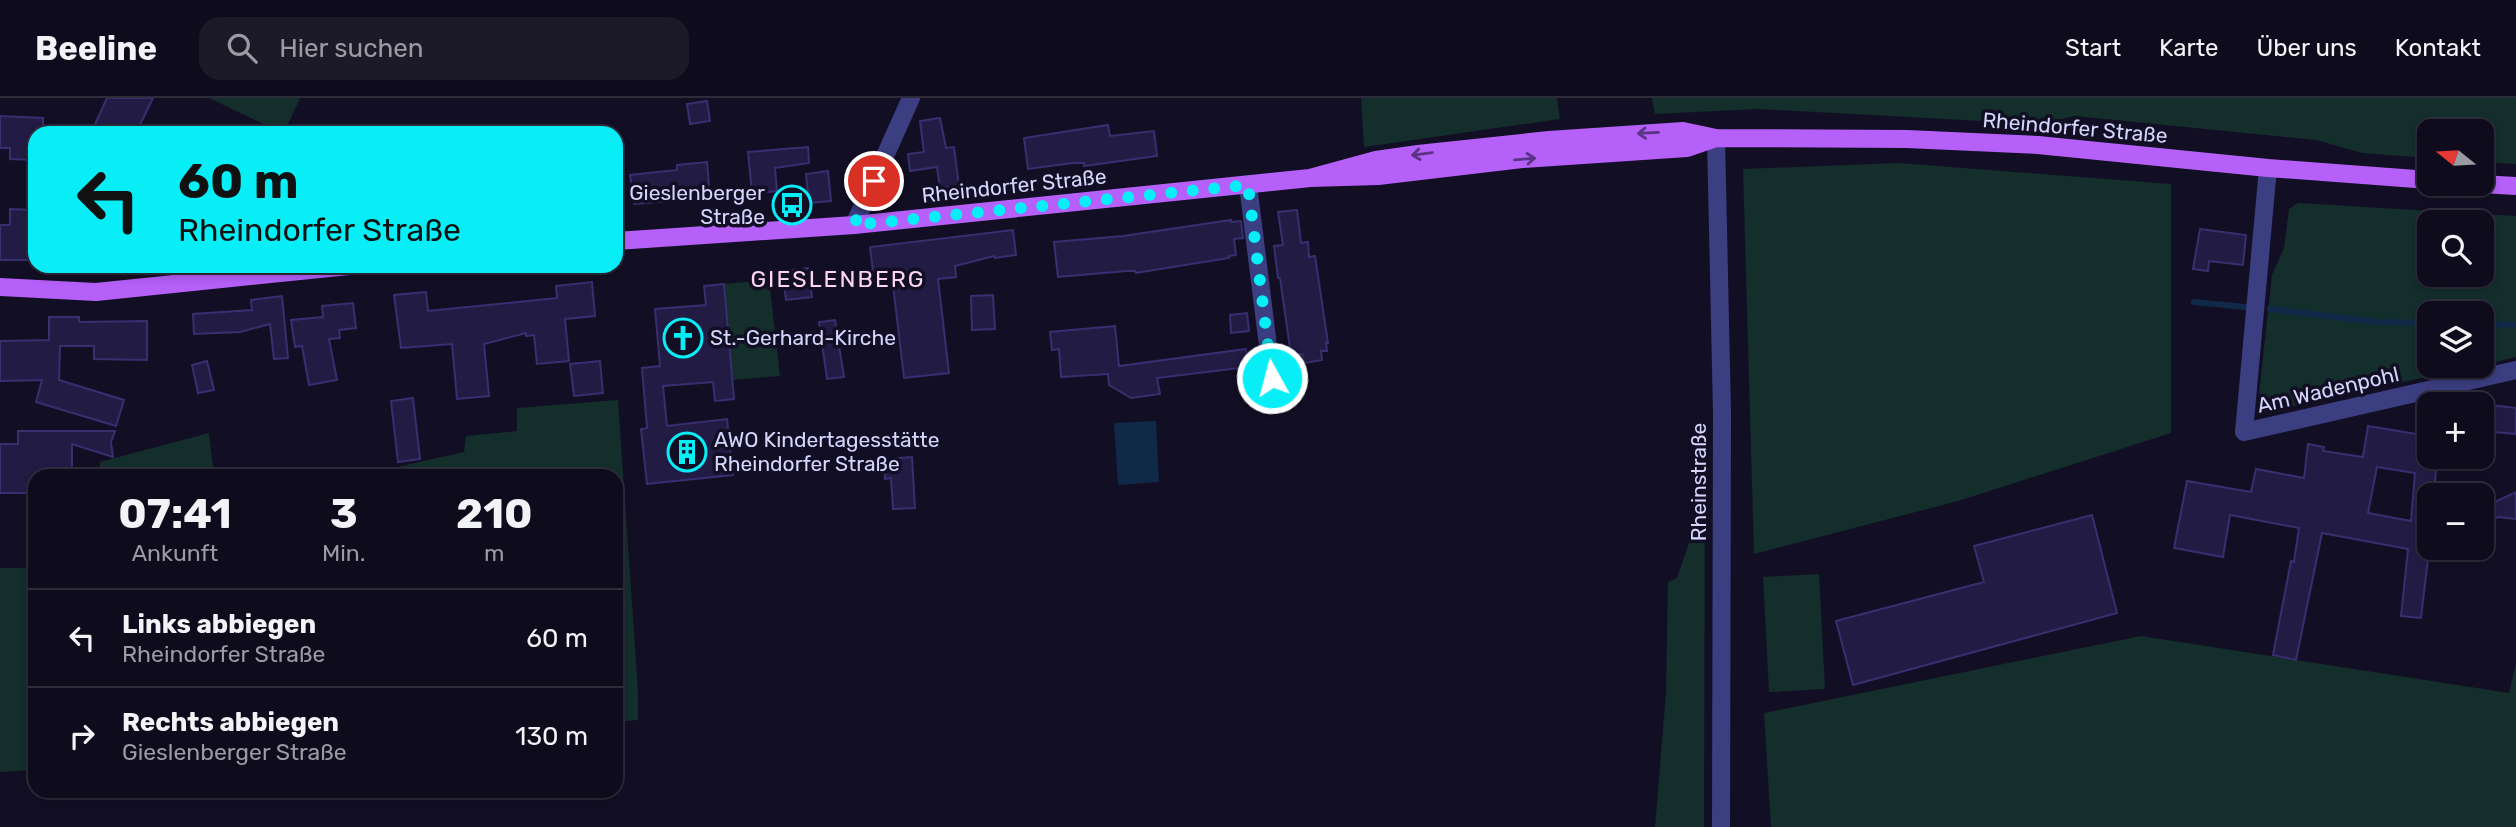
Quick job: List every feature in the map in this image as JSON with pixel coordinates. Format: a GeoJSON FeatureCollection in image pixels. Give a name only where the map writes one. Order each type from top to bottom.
{"type":"FeatureCollection","features":[{"type":"Feature","properties":{"kind":"main road","name":"Rheindorfer Straße"},"geometry":{"type":"LineString","coordinates":[[623,241],[854,225],[1248,185],[1310,178],[1376,160],[1549,140],[1683,131],[1716,138],[1907,139],[2038,145],[2268,168],[2417,179]]}},
{"type":"Feature","properties":{"kind":"main road"},"geometry":{"type":"LineString","coordinates":[[2494,185],[2516,186]]}},
{"type":"Feature","properties":{"kind":"main road"},"geometry":{"type":"LineString","coordinates":[[0,287],[96,292],[281,273]]}},
{"type":"Feature","properties":{"kind":"street"},"geometry":{"type":"LineString","coordinates":[[854,225],[911,98]]}},
{"type":"Feature","properties":{"kind":"street","name":"Rheinstraße"},"geometry":{"type":"LineString","coordinates":[[1716,138],[1722,413],[1721,827]]}},
{"type":"Feature","properties":{"kind":"street","name":"Am Wadenpohl"},"geometry":{"type":"LineString","coordinates":[[2268,168],[2244,432],[2516,370]]}},
{"type":"Feature","properties":{"kind":"street"},"geometry":{"type":"LineString","coordinates":[[1248,185],[1272,378]]}},
{"type":"Feature","properties":{"kind":"green space"},"geometry":{"type":"Polygon","coordinates":[[[209,98],[300,98],[287,126],[267,126],[209,98]]]}},
{"type":"Feature","properties":{"kind":"green space"},"geometry":{"type":"Polygon","coordinates":[[[1361,98],[1557,98],[1560,119],[1364,147],[1361,98]]]}},
{"type":"Feature","properties":{"kind":"green space"},"geometry":{"type":"Polygon","coordinates":[[[1652,98],[2516,98],[2516,164],[2494,163],[2494,119],[2417,119],[2417,157],[2362,153],[2316,140],[2074,116],[2040,124],[1758,109],[1655,114],[1652,98]]]}},
{"type":"Feature","properties":{"kind":"green space"},"geometry":{"type":"Polygon","coordinates":[[[1899,163],[2171,184],[2171,433],[1958,501],[1754,554],[1743,169],[1899,163]]]}},
{"type":"Feature","properties":{"kind":"green space"},"geometry":{"type":"Polygon","coordinates":[[[2298,203],[2417,210],[2417,287],[2494,287],[2494,215],[2516,216],[2516,357],[2494,362],[2494,301],[2417,301],[2417,378],[2421,378],[2262,413],[2258,403],[2272,275],[2284,248],[2289,209],[2298,203]]]}},
{"type":"Feature","properties":{"kind":"green space"},"geometry":{"type":"Polygon","coordinates":[[[769,280],[780,376],[733,380],[724,284],[769,280]]]}},
{"type":"Feature","properties":{"kind":"green space"},"geometry":{"type":"Polygon","coordinates":[[[618,400],[623,469],[393,469],[464,452],[466,436],[517,431],[517,408],[618,400]]]}},
{"type":"Feature","properties":{"kind":"green space"},"geometry":{"type":"Polygon","coordinates":[[[209,433],[213,469],[100,469],[100,462],[209,433]]]}},
{"type":"Feature","properties":{"kind":"green space"},"geometry":{"type":"Polygon","coordinates":[[[1705,459],[1704,827],[1655,827],[1666,693],[1668,582],[1677,578],[1692,534],[1705,459]]]}},
{"type":"Feature","properties":{"kind":"green space"},"geometry":{"type":"Polygon","coordinates":[[[623,473],[638,691],[638,720],[623,721],[623,473]]]}},
{"type":"Feature","properties":{"kind":"green space"},"geometry":{"type":"Polygon","coordinates":[[[0,568],[28,568],[28,770],[0,772],[0,568]]]}},
{"type":"Feature","properties":{"kind":"green space"},"geometry":{"type":"Polygon","coordinates":[[[1819,574],[1825,689],[1769,692],[1763,577],[1819,574]]]}},
{"type":"Feature","properties":{"kind":"green space"},"geometry":{"type":"Polygon","coordinates":[[[2141,636],[2509,693],[2516,663],[2516,827],[1771,827],[1764,713],[2141,636]]]}},
{"type":"Feature","properties":{"kind":"water"},"geometry":{"type":"Polygon","coordinates":[[[1156,421],[1159,482],[1118,485],[1114,423],[1156,421]]]}},
{"type":"Feature","properties":{"kind":"building"},"geometry":{"type":"Polygon","coordinates":[[[107,98],[153,98],[139,126],[94,126],[107,98]]]}},
{"type":"Feature","properties":{"kind":"building"},"geometry":{"type":"Polygon","coordinates":[[[707,101],[710,121],[690,124],[687,104],[707,101]]]}},
{"type":"Feature","properties":{"kind":"building"},"geometry":{"type":"Polygon","coordinates":[[[0,116],[43,118],[43,126],[28,126],[28,160],[10,159],[10,148],[0,148],[0,116]]]}},
{"type":"Feature","properties":{"kind":"building"},"geometry":{"type":"Polygon","coordinates":[[[940,118],[946,148],[954,147],[959,186],[940,188],[937,167],[910,171],[908,154],[924,152],[920,121],[940,118]]]}},
{"type":"Feature","properties":{"kind":"building"},"geometry":{"type":"Polygon","coordinates":[[[1108,125],[1110,136],[1154,131],[1157,156],[1084,166],[1084,163],[1073,163],[1028,169],[1024,138],[1108,125]]]}},
{"type":"Feature","properties":{"kind":"building"},"geometry":{"type":"Polygon","coordinates":[[[808,147],[809,163],[775,168],[777,191],[752,194],[748,152],[808,147]]]}},
{"type":"Feature","properties":{"kind":"building"},"geometry":{"type":"Polygon","coordinates":[[[707,162],[710,198],[634,204],[630,175],[677,170],[677,165],[707,162]]]}},
{"type":"Feature","properties":{"kind":"building"},"geometry":{"type":"Polygon","coordinates":[[[828,171],[831,201],[809,203],[806,174],[828,171]]]}},
{"type":"Feature","properties":{"kind":"building"},"geometry":{"type":"Polygon","coordinates":[[[10,209],[28,210],[28,260],[0,260],[0,225],[10,225],[10,209]]]}},
{"type":"Feature","properties":{"kind":"building"},"geometry":{"type":"Polygon","coordinates":[[[1297,210],[1301,243],[1308,242],[1309,257],[1315,256],[1328,343],[1327,351],[1321,351],[1322,360],[1304,363],[1303,354],[1291,355],[1274,246],[1283,245],[1278,212],[1297,210]]]}},
{"type":"Feature","properties":{"kind":"building"},"geometry":{"type":"Polygon","coordinates":[[[1231,220],[1241,221],[1243,238],[1234,239],[1236,255],[1229,258],[1136,273],[1127,271],[1058,277],[1054,242],[1123,236],[1231,220]]]}},
{"type":"Feature","properties":{"kind":"building"},"geometry":{"type":"Polygon","coordinates":[[[2200,229],[2246,235],[2243,265],[2209,261],[2208,271],[2193,269],[2200,229]]]}},
{"type":"Feature","properties":{"kind":"building"},"geometry":{"type":"Polygon","coordinates":[[[1013,230],[1016,255],[994,256],[955,266],[956,277],[938,279],[949,373],[904,378],[893,285],[875,287],[870,247],[1013,230]]]}},
{"type":"Feature","properties":{"kind":"building"},"geometry":{"type":"Polygon","coordinates":[[[808,268],[812,297],[786,300],[782,271],[808,268]]]}},
{"type":"Feature","properties":{"kind":"building"},"geometry":{"type":"Polygon","coordinates":[[[592,282],[595,316],[565,319],[569,361],[537,364],[534,335],[526,336],[526,333],[484,344],[489,396],[457,399],[452,344],[401,348],[394,295],[426,292],[428,311],[557,298],[556,286],[592,282]]]}},
{"type":"Feature","properties":{"kind":"building"},"geometry":{"type":"Polygon","coordinates":[[[724,284],[734,399],[715,401],[713,382],[663,386],[667,426],[727,419],[733,475],[647,484],[641,429],[647,428],[642,368],[660,366],[655,309],[706,305],[704,286],[724,284]]]}},
{"type":"Feature","properties":{"kind":"building"},"geometry":{"type":"Polygon","coordinates":[[[993,295],[995,329],[972,330],[971,296],[993,295]]]}},
{"type":"Feature","properties":{"kind":"building"},"geometry":{"type":"Polygon","coordinates":[[[282,296],[288,358],[274,359],[270,324],[240,332],[194,334],[193,314],[252,310],[251,300],[282,296]]]}},
{"type":"Feature","properties":{"kind":"building"},"geometry":{"type":"Polygon","coordinates":[[[353,303],[356,328],[339,330],[340,338],[329,339],[337,380],[309,385],[302,346],[295,347],[291,320],[323,317],[322,306],[353,303]]]}},
{"type":"Feature","properties":{"kind":"building"},"geometry":{"type":"Polygon","coordinates":[[[1247,313],[1249,331],[1231,333],[1230,315],[1247,313]]]}},
{"type":"Feature","properties":{"kind":"building"},"geometry":{"type":"Polygon","coordinates":[[[49,317],[79,317],[79,322],[147,321],[147,360],[94,359],[94,346],[60,346],[59,380],[124,400],[116,426],[36,402],[42,380],[0,381],[0,341],[49,340],[49,317]]]}},
{"type":"Feature","properties":{"kind":"building"},"geometry":{"type":"Polygon","coordinates":[[[835,320],[844,377],[827,379],[819,322],[835,320]]]}},
{"type":"Feature","properties":{"kind":"building"},"geometry":{"type":"Polygon","coordinates":[[[1115,326],[1119,366],[1246,349],[1248,367],[1157,378],[1160,394],[1131,398],[1109,385],[1108,374],[1061,377],[1059,349],[1052,350],[1050,332],[1115,326]]]}},
{"type":"Feature","properties":{"kind":"building"},"geometry":{"type":"Polygon","coordinates":[[[207,361],[214,390],[198,393],[192,365],[207,361]]]}},
{"type":"Feature","properties":{"kind":"building"},"geometry":{"type":"Polygon","coordinates":[[[600,361],[603,393],[574,396],[570,364],[600,361]]]}},
{"type":"Feature","properties":{"kind":"building"},"geometry":{"type":"Polygon","coordinates":[[[413,398],[420,459],[398,462],[391,401],[413,398]]]}},
{"type":"Feature","properties":{"kind":"building"},"geometry":{"type":"Polygon","coordinates":[[[2494,405],[2516,408],[2516,434],[2494,432],[2494,405]]]}},
{"type":"Feature","properties":{"kind":"building"},"geometry":{"type":"Polygon","coordinates":[[[2368,426],[2417,434],[2417,469],[2436,469],[2435,483],[2417,483],[2417,560],[2428,560],[2421,618],[2401,616],[2408,549],[2322,533],[2296,660],[2273,655],[2299,528],[2230,515],[2223,557],[2174,548],[2187,481],[2251,492],[2256,469],[2304,478],[2308,444],[2324,447],[2323,451],[2363,457],[2368,426]],[[2377,467],[2368,513],[2411,521],[2415,473],[2377,467]]]}},
{"type":"Feature","properties":{"kind":"building"},"geometry":{"type":"Polygon","coordinates":[[[18,431],[115,431],[111,442],[113,457],[72,444],[72,469],[28,469],[28,493],[0,493],[0,444],[18,444],[18,431]]]}},
{"type":"Feature","properties":{"kind":"building"},"geometry":{"type":"Polygon","coordinates":[[[912,457],[915,508],[893,509],[891,478],[885,479],[884,459],[912,457]]]}},
{"type":"Feature","properties":{"kind":"building"},"geometry":{"type":"Polygon","coordinates":[[[2516,492],[2516,519],[2494,519],[2494,502],[2516,492]]]}},
{"type":"Feature","properties":{"kind":"building"},"geometry":{"type":"Polygon","coordinates":[[[2092,515],[2117,613],[1853,685],[1836,621],[1984,582],[1974,546],[2092,515]]]}},
{"type":"Feature","properties":{"kind":"waterway"},"geometry":{"type":"LineString","coordinates":[[2194,302],[2245,307]]}},
{"type":"Feature","properties":{"kind":"waterway"},"geometry":{"type":"LineString","coordinates":[[2270,309],[2377,322],[2417,323]]}},
{"type":"Feature","properties":{"kind":"waterway"},"geometry":{"type":"LineString","coordinates":[[2494,324],[2516,325]]}},
{"type":"Feature","properties":{"kind":"place","name":"Gieslenberger Straße"},"geometry":{"type":"Point","coordinates":[792,205]}},
{"type":"Feature","properties":{"kind":"place","name":"St.-Gerhard-Kirche"},"geometry":{"type":"Point","coordinates":[683,338]}},
{"type":"Feature","properties":{"kind":"place","name":"AWO Kindertagesstätte Rheindorfer Straße"},"geometry":{"type":"Point","coordinates":[687,452]}},
{"type":"Feature","properties":{"kind":"district","name":"GIESLENBERG"},"geometry":{"type":"Point","coordinates":[838,279]}},
{"type":"Feature","properties":{"kind":"route"},"geometry":{"type":"LineString","coordinates":[[874,181],[854,225],[1248,185],[1272,378]]}}]}
